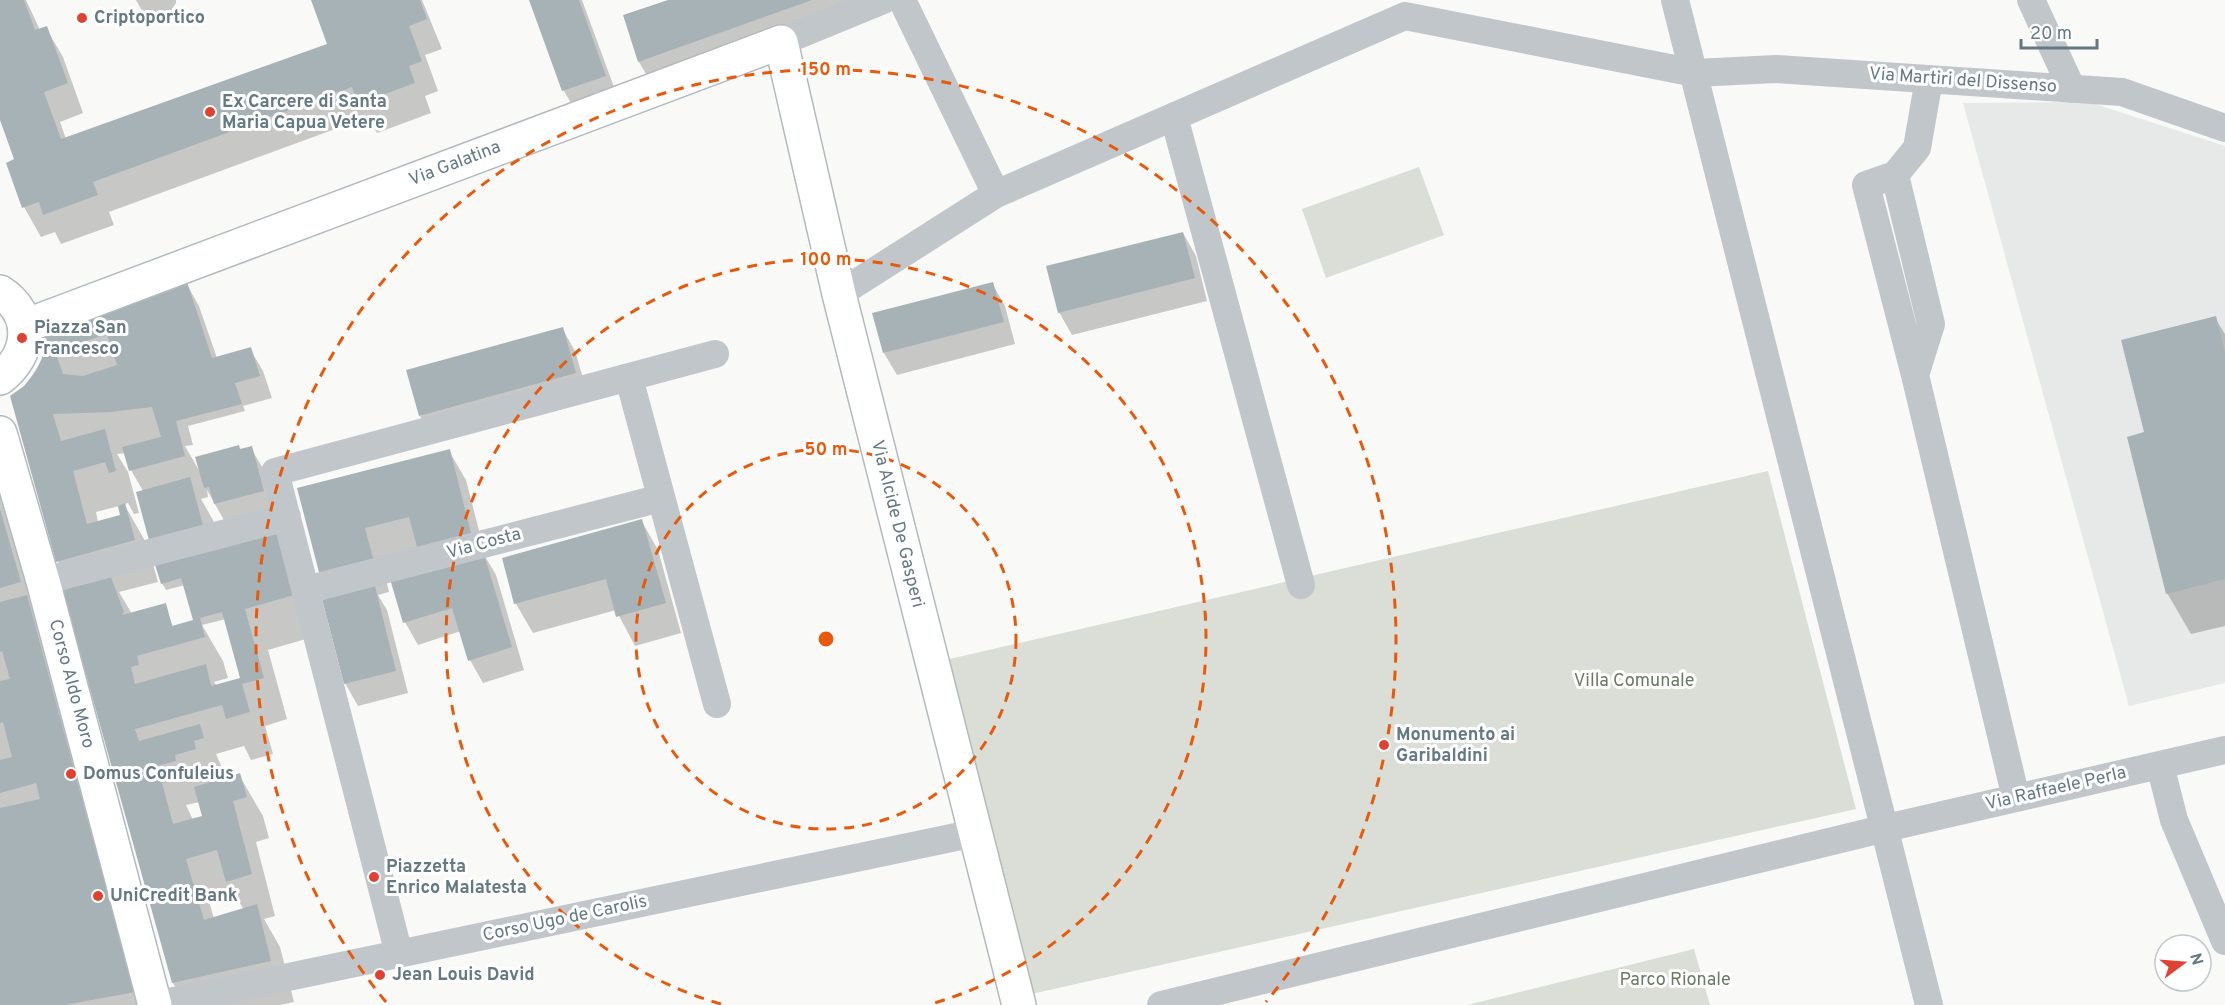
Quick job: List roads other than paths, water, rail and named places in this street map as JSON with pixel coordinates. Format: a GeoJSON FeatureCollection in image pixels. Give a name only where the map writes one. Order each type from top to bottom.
{"type":"FeatureCollection","features":[{"type":"Feature","properties":{"kind":"main road","name":"Via Alcide De Gasperi"},"geometry":{"type":"LineString","coordinates":[[781,42],[839,294],[1019,1005]]}},
{"type":"Feature","properties":{"kind":"main road","name":"Via Galatina"},"geometry":{"type":"LineString","coordinates":[[25,326],[781,42]]}},
{"type":"Feature","properties":{"kind":"main road"},"geometry":{"type":"LineString","coordinates":[[0,292],[19,310],[25,326],[26,341],[21,356],[12,369],[0,378]]}},
{"type":"Feature","properties":{"kind":"main road","name":"Corso Aldo Moro"},"geometry":{"type":"LineString","coordinates":[[0,433],[44,581],[155,1005]]}},
{"type":"Feature","properties":{"kind":"street","name":"Via Galatina"},"geometry":{"type":"LineString","coordinates":[[781,42],[883,0]]}},
{"type":"Feature","properties":{"kind":"street"},"geometry":{"type":"LineString","coordinates":[[902,0],[996,194]]}},
{"type":"Feature","properties":{"kind":"street"},"geometry":{"type":"LineString","coordinates":[[1675,0],[1929,1005]]}},
{"type":"Feature","properties":{"kind":"street"},"geometry":{"type":"LineString","coordinates":[[2031,0],[2072,88]]}},
{"type":"Feature","properties":{"kind":"street","name":"Via Martiri del Dissenso"},"geometry":{"type":"LineString","coordinates":[[839,294],[996,194],[1405,16],[1695,72],[1776,69],[2122,92],[2225,128]]}},
{"type":"Feature","properties":{"kind":"street"},"geometry":{"type":"LineString","coordinates":[[1929,79],[1917,148],[1895,175],[1866,186],[1916,375],[2016,798]]}},
{"type":"Feature","properties":{"kind":"street"},"geometry":{"type":"LineString","coordinates":[[1174,117],[1301,585]]}},
{"type":"Feature","properties":{"kind":"street"},"geometry":{"type":"LineString","coordinates":[[1895,175],[1931,324],[1916,375]]}},
{"type":"Feature","properties":{"kind":"street"},"geometry":{"type":"LineString","coordinates":[[399,954],[275,472],[715,354]]}},
{"type":"Feature","properties":{"kind":"street"},"geometry":{"type":"LineString","coordinates":[[629,378],[717,704]]}},
{"type":"Feature","properties":{"kind":"street","name":"Via Costa"},"geometry":{"type":"LineString","coordinates":[[306,590],[662,498]]}},
{"type":"Feature","properties":{"kind":"street"},"geometry":{"type":"LineString","coordinates":[[44,581],[287,517]]}},
{"type":"Feature","properties":{"kind":"street","name":"Via Raffaele Perla"},"geometry":{"type":"LineString","coordinates":[[1161,1005],[1886,828],[2225,750]]}},
{"type":"Feature","properties":{"kind":"street"},"geometry":{"type":"LineString","coordinates":[[2160,765],[2174,820],[2225,941]]}},
{"type":"Feature","properties":{"kind":"street","name":"Corso Ugo de Carolis"},"geometry":{"type":"LineString","coordinates":[[155,1005],[975,833]]}},
{"type":"Feature","properties":{"kind":"place","name":"Criptoportico"},"geometry":{"type":"Point","coordinates":[82,18]}},
{"type":"Feature","properties":{"kind":"place","name":"Ex Carcere di Santa Maria Capua Vetere"},"geometry":{"type":"Point","coordinates":[210,112]}},
{"type":"Feature","properties":{"kind":"place","name":"Piazza San Francesco"},"geometry":{"type":"Point","coordinates":[22,338]}},
{"type":"Feature","properties":{"kind":"place","name":"Monumento ai Garibaldini"},"geometry":{"type":"Point","coordinates":[1384,745]}},
{"type":"Feature","properties":{"kind":"place","name":"Domus Confuleius"},"geometry":{"type":"Point","coordinates":[71,774]}},
{"type":"Feature","properties":{"kind":"place","name":"Piazzetta Enrico Malatesta"},"geometry":{"type":"Point","coordinates":[374,877]}},
{"type":"Feature","properties":{"kind":"place","name":"UniCredit Bank"},"geometry":{"type":"Point","coordinates":[98,896]}},
{"type":"Feature","properties":{"kind":"place","name":"Jean Louis David"},"geometry":{"type":"Point","coordinates":[380,975]}},
{"type":"Feature","properties":{"kind":"park label","name":"Villa Comunale"},"geometry":{"type":"Point","coordinates":[1634,681]}},
{"type":"Feature","properties":{"kind":"park label","name":"Parco Rionale"},"geometry":{"type":"Point","coordinates":[1675,980]}}]}
